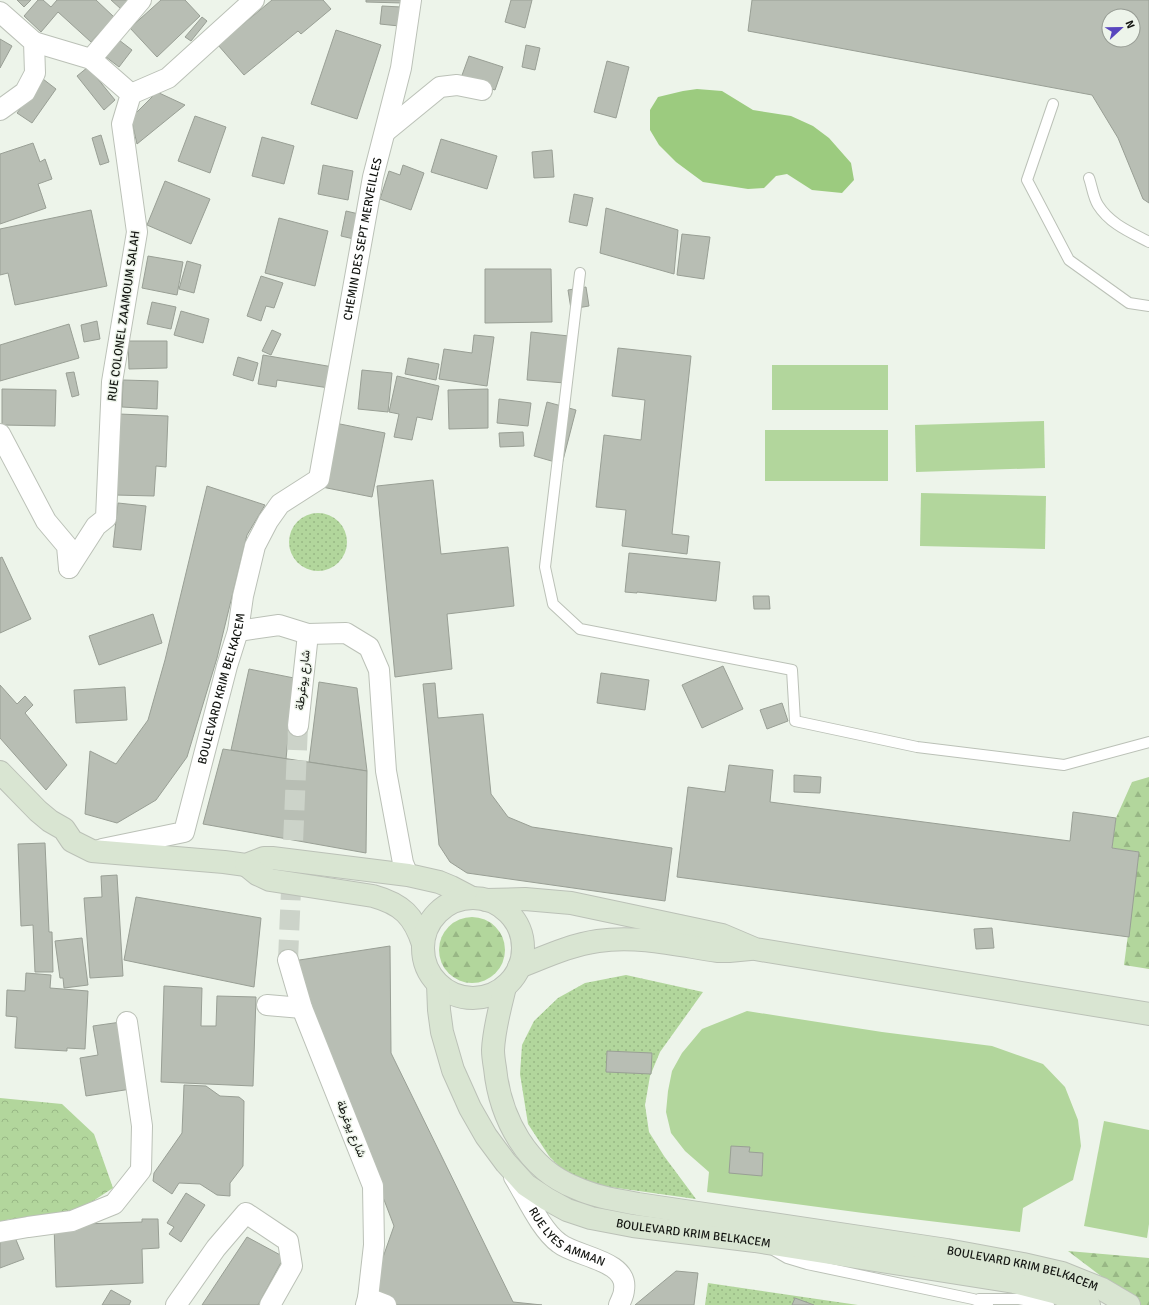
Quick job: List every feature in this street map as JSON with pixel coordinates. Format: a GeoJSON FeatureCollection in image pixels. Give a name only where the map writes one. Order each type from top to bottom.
{"type":"FeatureCollection","features":[{"type":"Feature","properties":{"kind":"main road"},"geometry":{"type":"LineString","coordinates":[[0,772],[38,811],[64,829],[72,841],[92,850],[246,865],[264,858],[272,858],[408,875],[439,882],[479,899],[499,905],[510,914],[518,926],[522,939],[523,954],[519,967],[513,978],[505,987],[492,995],[478,998],[464,998],[450,993],[438,984],[431,976],[426,966],[423,944],[419,930],[412,919],[401,908],[388,900],[373,896],[270,880],[257,874],[246,865]]}},
{"type":"Feature","properties":{"kind":"main road"},"geometry":{"type":"LineString","coordinates":[[423,944],[425,932],[438,912],[448,904],[460,900],[525,899],[571,903],[722,935],[755,949],[1149,1014]]}},
{"type":"Feature","properties":{"kind":"main road"},"geometry":{"type":"LineString","coordinates":[[519,967],[563,950],[580,945],[613,939],[634,939],[717,951],[755,949]]}},
{"type":"Feature","properties":{"kind":"main road","name":"BOULEVARD KRIM BELKACEM"},"geometry":{"type":"LineString","coordinates":[[438,984],[442,1032],[453,1070],[470,1108],[486,1136],[506,1163],[526,1185],[567,1210],[591,1218],[633,1226],[755,1241],[1014,1282],[1054,1292],[1089,1305]]}},
{"type":"Feature","properties":{"kind":"main road","name":"BOULEVARD KRIM BELKACEM"},"geometry":{"type":"LineString","coordinates":[[505,987],[497,1021],[493,1050],[497,1086],[504,1111],[519,1140],[535,1161],[553,1177],[575,1188],[598,1196],[638,1204],[947,1250],[1023,1264],[1062,1273],[1102,1289],[1129,1305]]}},
{"type":"Feature","properties":{"kind":"street"},"geometry":{"type":"LineString","coordinates":[[91,59],[142,0]]}},
{"type":"Feature","properties":{"kind":"street"},"geometry":{"type":"LineString","coordinates":[[0,12],[34,42],[91,59],[131,94],[168,78],[254,0]]}},
{"type":"Feature","properties":{"kind":"street","name":"CHEMIN DES SEPT MERVEILLES"},"geometry":{"type":"LineString","coordinates":[[319,478],[373,177],[401,68],[411,0]]}},
{"type":"Feature","properties":{"kind":"street"},"geometry":{"type":"LineString","coordinates":[[0,110],[24,92],[35,73],[34,42]]}},
{"type":"Feature","properties":{"kind":"street"},"geometry":{"type":"LineString","coordinates":[[385,132],[440,87],[457,85],[482,90]]}},
{"type":"Feature","properties":{"kind":"street","name":"RUE COLONEL ZAAMOUM SALAH"},"geometry":{"type":"LineString","coordinates":[[0,434],[46,521],[68,546],[69,568],[96,526],[106,518],[112,382],[137,232],[122,124],[131,94]]}},
{"type":"Feature","properties":{"kind":"street","name":"BOULEVARD KRIM BELKACEM"},"geometry":{"type":"LineString","coordinates":[[92,850],[184,832],[227,666],[238,631],[243,596],[255,546],[268,521],[280,504],[319,478]]}},
{"type":"Feature","properties":{"kind":"street"},"geometry":{"type":"LineString","coordinates":[[238,631],[279,625],[308,634],[346,633],[369,647],[379,670],[386,771],[403,863],[408,875]]}},
{"type":"Feature","properties":{"kind":"street","name":"شارع يوغرطة"},"geometry":{"type":"LineString","coordinates":[[298,726],[308,634]]}},
{"type":"Feature","properties":{"kind":"street","name":"شارع يوغرطة"},"geometry":{"type":"LineString","coordinates":[[288,960],[302,1008],[373,1186],[373,1303]]}},
{"type":"Feature","properties":{"kind":"street"},"geometry":{"type":"LineString","coordinates":[[267,1005],[302,1008]]}},
{"type":"Feature","properties":{"kind":"street"},"geometry":{"type":"LineString","coordinates":[[0,1232],[28,1226],[72,1221],[114,1204],[141,1170],[142,1126],[126,1022]]}},
{"type":"Feature","properties":{"kind":"street","name":"RUE LYES AMMAN"},"geometry":{"type":"LineString","coordinates":[[506,1163],[551,1236],[560,1245],[611,1266],[618,1272],[624,1280],[624,1291],[619,1305]]}},
{"type":"Feature","properties":{"kind":"street"},"geometry":{"type":"LineString","coordinates":[[176,1305],[216,1248],[246,1213],[288,1241],[292,1266],[270,1305]]}},
{"type":"Feature","properties":{"kind":"lane"},"geometry":{"type":"LineString","coordinates":[[1053,104],[1027,180],[1069,260],[1129,303],[1149,306]]}},
{"type":"Feature","properties":{"kind":"lane"},"geometry":{"type":"LineString","coordinates":[[1089,178],[1097,204],[1106,216],[1120,228],[1149,242]]}},
{"type":"Feature","properties":{"kind":"lane"},"geometry":{"type":"LineString","coordinates":[[580,273],[545,567],[553,604],[580,629],[792,670],[795,721],[917,747],[1064,766],[1149,742]]}},
{"type":"Feature","properties":{"kind":"lane"},"geometry":{"type":"LineString","coordinates":[[755,1241],[787,1258],[807,1264],[973,1299],[988,1305]]}},
{"type":"Feature","properties":{"kind":"lane"},"geometry":{"type":"LineString","coordinates":[[973,1299],[1019,1299],[1049,1305]]}},
{"type":"Feature","properties":{"kind":"green space"},"geometry":{"type":"Polygon","coordinates":[[[772,365],[888,365],[888,410],[772,410],[772,365]]]}},
{"type":"Feature","properties":{"kind":"green space"},"geometry":{"type":"Polygon","coordinates":[[[1044,421],[1045,468],[916,472],[915,425],[1044,421]]]}},
{"type":"Feature","properties":{"kind":"green space"},"geometry":{"type":"Polygon","coordinates":[[[765,430],[888,430],[888,481],[765,481],[765,430]]]}},
{"type":"Feature","properties":{"kind":"green space"},"geometry":{"type":"Polygon","coordinates":[[[921,493],[1046,496],[1045,549],[920,546],[921,493]]]}},
{"type":"Feature","properties":{"kind":"green space"},"geometry":{"type":"Polygon","coordinates":[[[318,513],[334,518],[342,526],[347,542],[342,558],[334,566],[318,571],[302,566],[294,558],[289,542],[294,526],[302,518],[318,513]]]}},
{"type":"Feature","properties":{"kind":"green space"},"geometry":{"type":"Polygon","coordinates":[[[1149,777],[1149,969],[1124,965],[1139,852],[1112,848],[1116,818],[1132,782],[1149,777]]]}},
{"type":"Feature","properties":{"kind":"green space"},"geometry":{"type":"Polygon","coordinates":[[[472,917],[485,919],[495,927],[503,937],[505,950],[503,963],[495,973],[485,981],[472,983],[459,981],[449,973],[441,963],[439,950],[441,937],[449,927],[459,919],[472,917]]]}},
{"type":"Feature","properties":{"kind":"green space"},"geometry":{"type":"Polygon","coordinates":[[[626,975],[703,992],[660,1052],[650,1076],[645,1105],[649,1132],[664,1156],[696,1199],[574,1182],[549,1156],[528,1124],[520,1074],[522,1045],[534,1021],[558,998],[585,983],[626,975]]]}},
{"type":"Feature","properties":{"kind":"green space"},"geometry":{"type":"Polygon","coordinates":[[[747,1011],[882,1032],[992,1046],[1043,1064],[1065,1087],[1078,1120],[1081,1146],[1073,1180],[1023,1208],[1020,1232],[707,1192],[709,1172],[685,1151],[671,1133],[666,1112],[672,1071],[682,1053],[702,1029],[747,1011]]]}},
{"type":"Feature","properties":{"kind":"green space"},"geometry":{"type":"Polygon","coordinates":[[[0,1098],[62,1104],[94,1134],[113,1188],[67,1218],[10,1219],[0,1222],[0,1098]]]}},
{"type":"Feature","properties":{"kind":"green space"},"geometry":{"type":"Polygon","coordinates":[[[1104,1121],[1149,1130],[1149,1224],[1147,1238],[1084,1226],[1104,1121]]]}},
{"type":"Feature","properties":{"kind":"green space"},"geometry":{"type":"Polygon","coordinates":[[[1068,1251],[1149,1258],[1149,1305],[1139,1305],[1068,1251]]]}},
{"type":"Feature","properties":{"kind":"green space"},"geometry":{"type":"Polygon","coordinates":[[[708,1283],[858,1305],[705,1305],[708,1283]]]}},
{"type":"Feature","properties":{"kind":"shaded area"},"geometry":{"type":"Polygon","coordinates":[[[697,89],[722,91],[753,110],[791,116],[813,126],[829,138],[851,163],[854,180],[842,193],[812,190],[787,174],[776,176],[764,188],[748,189],[703,182],[676,162],[659,145],[650,130],[650,110],[658,97],[697,89]]]}},
{"type":"Feature","properties":{"kind":"building"},"geometry":{"type":"Polygon","coordinates":[[[17,0],[31,0],[24,7],[17,0]]]}},
{"type":"Feature","properties":{"kind":"building"},"geometry":{"type":"Polygon","coordinates":[[[38,0],[43,0],[51,7],[57,0],[96,0],[114,17],[91,42],[58,12],[41,32],[24,16],[38,0]]]}},
{"type":"Feature","properties":{"kind":"building"},"geometry":{"type":"Polygon","coordinates":[[[111,0],[130,0],[121,9],[111,0]]]}},
{"type":"Feature","properties":{"kind":"building"},"geometry":{"type":"Polygon","coordinates":[[[161,0],[185,0],[200,16],[157,57],[130,28],[161,0]]]}},
{"type":"Feature","properties":{"kind":"building"},"geometry":{"type":"Polygon","coordinates":[[[272,0],[323,0],[331,9],[301,34],[298,31],[244,75],[218,45],[272,0]]]}},
{"type":"Feature","properties":{"kind":"building"},"geometry":{"type":"Polygon","coordinates":[[[366,0],[403,0],[403,3],[366,2],[366,0]]]}},
{"type":"Feature","properties":{"kind":"building"},"geometry":{"type":"Polygon","coordinates":[[[511,0],[532,0],[525,28],[505,22],[511,0]]]}},
{"type":"Feature","properties":{"kind":"building"},"geometry":{"type":"Polygon","coordinates":[[[752,0],[1149,0],[1149,203],[1143,199],[1118,138],[1092,95],[748,31],[752,0]]]}},
{"type":"Feature","properties":{"kind":"building"},"geometry":{"type":"Polygon","coordinates":[[[382,6],[401,7],[399,26],[380,24],[382,6]]]}},
{"type":"Feature","properties":{"kind":"building"},"geometry":{"type":"Polygon","coordinates":[[[202,17],[207,21],[191,41],[185,37],[202,17]]]}},
{"type":"Feature","properties":{"kind":"building"},"geometry":{"type":"Polygon","coordinates":[[[336,30],[381,45],[357,119],[311,104],[336,30]]]}},
{"type":"Feature","properties":{"kind":"building"},"geometry":{"type":"Polygon","coordinates":[[[0,39],[12,46],[0,68],[0,39]]]}},
{"type":"Feature","properties":{"kind":"building"},"geometry":{"type":"Polygon","coordinates":[[[119,40],[132,50],[119,67],[106,57],[119,40]]]}},
{"type":"Feature","properties":{"kind":"building"},"geometry":{"type":"Polygon","coordinates":[[[526,45],[540,48],[535,70],[522,67],[526,45]]]}},
{"type":"Feature","properties":{"kind":"building"},"geometry":{"type":"Polygon","coordinates":[[[469,56],[503,67],[495,90],[461,78],[469,56]]]}},
{"type":"Feature","properties":{"kind":"building"},"geometry":{"type":"Polygon","coordinates":[[[607,61],[629,67],[616,118],[594,112],[607,61]]]}},
{"type":"Feature","properties":{"kind":"building"},"geometry":{"type":"Polygon","coordinates":[[[88,67],[115,100],[104,110],[77,76],[88,67]]]}},
{"type":"Feature","properties":{"kind":"building"},"geometry":{"type":"Polygon","coordinates":[[[43,79],[56,89],[32,123],[17,113],[43,79]]]}},
{"type":"Feature","properties":{"kind":"building"},"geometry":{"type":"Polygon","coordinates":[[[157,92],[185,105],[137,144],[131,118],[157,92]]]}},
{"type":"Feature","properties":{"kind":"building"},"geometry":{"type":"Polygon","coordinates":[[[195,116],[226,127],[210,173],[178,161],[195,116]]]}},
{"type":"Feature","properties":{"kind":"building"},"geometry":{"type":"Polygon","coordinates":[[[101,135],[109,162],[100,165],[92,138],[101,135]]]}},
{"type":"Feature","properties":{"kind":"building"},"geometry":{"type":"Polygon","coordinates":[[[262,137],[294,146],[284,184],[252,176],[262,137]]]}},
{"type":"Feature","properties":{"kind":"building"},"geometry":{"type":"Polygon","coordinates":[[[441,139],[497,156],[487,189],[431,172],[441,139]]]}},
{"type":"Feature","properties":{"kind":"building"},"geometry":{"type":"Polygon","coordinates":[[[33,143],[40,162],[45,159],[52,179],[38,184],[46,208],[0,224],[0,154],[33,143]]]}},
{"type":"Feature","properties":{"kind":"building"},"geometry":{"type":"Polygon","coordinates":[[[552,150],[554,177],[534,178],[532,152],[552,150]]]}},
{"type":"Feature","properties":{"kind":"building"},"geometry":{"type":"Polygon","coordinates":[[[323,165],[353,171],[348,200],[318,194],[323,165]]]}},
{"type":"Feature","properties":{"kind":"building"},"geometry":{"type":"Polygon","coordinates":[[[403,165],[424,173],[411,210],[380,199],[389,171],[400,175],[403,165]]]}},
{"type":"Feature","properties":{"kind":"building"},"geometry":{"type":"Polygon","coordinates":[[[165,181],[210,199],[191,244],[147,225],[165,181]]]}},
{"type":"Feature","properties":{"kind":"building"},"geometry":{"type":"Polygon","coordinates":[[[574,194],[593,198],[587,226],[569,222],[574,194]]]}},
{"type":"Feature","properties":{"kind":"building"},"geometry":{"type":"Polygon","coordinates":[[[606,208],[678,230],[674,274],[600,253],[606,208]]]}},
{"type":"Feature","properties":{"kind":"building"},"geometry":{"type":"Polygon","coordinates":[[[91,210],[107,286],[15,305],[8,273],[0,275],[0,229],[91,210]]]}},
{"type":"Feature","properties":{"kind":"building"},"geometry":{"type":"Polygon","coordinates":[[[346,211],[363,215],[358,240],[341,236],[346,211]]]}},
{"type":"Feature","properties":{"kind":"building"},"geometry":{"type":"Polygon","coordinates":[[[279,218],[328,231],[315,286],[265,273],[279,218]]]}},
{"type":"Feature","properties":{"kind":"building"},"geometry":{"type":"Polygon","coordinates":[[[682,234],[710,237],[704,279],[677,275],[682,234]]]}},
{"type":"Feature","properties":{"kind":"building"},"geometry":{"type":"Polygon","coordinates":[[[148,256],[183,262],[177,295],[142,288],[148,256]]]}},
{"type":"Feature","properties":{"kind":"building"},"geometry":{"type":"Polygon","coordinates":[[[187,261],[201,265],[194,293],[179,289],[187,261]]]}},
{"type":"Feature","properties":{"kind":"building"},"geometry":{"type":"Polygon","coordinates":[[[485,269],[551,269],[552,322],[485,323],[485,269]]]}},
{"type":"Feature","properties":{"kind":"building"},"geometry":{"type":"Polygon","coordinates":[[[261,276],[283,283],[274,308],[266,306],[261,321],[247,316],[261,276]]]}},
{"type":"Feature","properties":{"kind":"building"},"geometry":{"type":"Polygon","coordinates":[[[586,287],[589,306],[571,309],[568,290],[586,287]]]}},
{"type":"Feature","properties":{"kind":"building"},"geometry":{"type":"Polygon","coordinates":[[[152,302],[176,307],[171,329],[147,324],[152,302]]]}},
{"type":"Feature","properties":{"kind":"building"},"geometry":{"type":"Polygon","coordinates":[[[181,311],[209,319],[203,343],[174,335],[181,311]]]}},
{"type":"Feature","properties":{"kind":"building"},"geometry":{"type":"Polygon","coordinates":[[[97,321],[100,339],[84,342],[81,325],[97,321]]]}},
{"type":"Feature","properties":{"kind":"building"},"geometry":{"type":"Polygon","coordinates":[[[69,324],[79,358],[0,381],[0,345],[69,324]]]}},
{"type":"Feature","properties":{"kind":"building"},"geometry":{"type":"Polygon","coordinates":[[[272,330],[281,334],[271,355],[262,351],[272,330]]]}},
{"type":"Feature","properties":{"kind":"building"},"geometry":{"type":"Polygon","coordinates":[[[531,332],[569,336],[565,383],[527,380],[531,332]]]}},
{"type":"Feature","properties":{"kind":"building"},"geometry":{"type":"Polygon","coordinates":[[[474,335],[494,337],[487,386],[439,379],[444,349],[472,353],[474,335]]]}},
{"type":"Feature","properties":{"kind":"building"},"geometry":{"type":"Polygon","coordinates":[[[128,341],[167,341],[167,368],[129,369],[128,341]]]}},
{"type":"Feature","properties":{"kind":"building"},"geometry":{"type":"Polygon","coordinates":[[[618,348],[691,356],[672,534],[689,536],[687,554],[622,546],[626,510],[596,507],[604,435],[641,440],[645,400],[612,396],[618,348]]]}},
{"type":"Feature","properties":{"kind":"building"},"geometry":{"type":"Polygon","coordinates":[[[263,355],[333,367],[329,388],[277,380],[276,387],[258,384],[263,355]]]}},
{"type":"Feature","properties":{"kind":"building"},"geometry":{"type":"Polygon","coordinates":[[[238,357],[258,363],[253,381],[233,375],[238,357]]]}},
{"type":"Feature","properties":{"kind":"building"},"geometry":{"type":"Polygon","coordinates":[[[408,358],[439,364],[436,380],[405,374],[408,358]]]}},
{"type":"Feature","properties":{"kind":"building"},"geometry":{"type":"Polygon","coordinates":[[[362,370],[392,373],[388,412],[358,409],[362,370]]]}},
{"type":"Feature","properties":{"kind":"building"},"geometry":{"type":"Polygon","coordinates":[[[74,372],[79,395],[72,397],[66,373],[74,372]]]}},
{"type":"Feature","properties":{"kind":"building"},"geometry":{"type":"Polygon","coordinates":[[[397,376],[439,386],[432,420],[417,417],[412,440],[394,437],[399,414],[389,412],[397,376]]]}},
{"type":"Feature","properties":{"kind":"building"},"geometry":{"type":"Polygon","coordinates":[[[123,380],[158,381],[157,409],[122,407],[123,380]]]}},
{"type":"Feature","properties":{"kind":"building"},"geometry":{"type":"Polygon","coordinates":[[[2,389],[56,390],[55,426],[2,425],[2,389]]]}},
{"type":"Feature","properties":{"kind":"building"},"geometry":{"type":"Polygon","coordinates":[[[488,389],[488,428],[449,429],[448,390],[488,389]]]}},
{"type":"Feature","properties":{"kind":"building"},"geometry":{"type":"Polygon","coordinates":[[[499,399],[531,403],[528,426],[497,423],[499,399]]]}},
{"type":"Feature","properties":{"kind":"building"},"geometry":{"type":"Polygon","coordinates":[[[547,402],[576,410],[562,464],[534,456],[547,402]]]}},
{"type":"Feature","properties":{"kind":"building"},"geometry":{"type":"Polygon","coordinates":[[[119,414],[168,416],[166,467],[156,466],[154,496],[115,495],[119,414]]]}},
{"type":"Feature","properties":{"kind":"building"},"geometry":{"type":"Polygon","coordinates":[[[335,423],[385,433],[372,497],[322,487],[335,423]]]}},
{"type":"Feature","properties":{"kind":"building"},"geometry":{"type":"Polygon","coordinates":[[[523,432],[524,446],[500,447],[499,433],[523,432]]]}},
{"type":"Feature","properties":{"kind":"building"},"geometry":{"type":"Polygon","coordinates":[[[433,480],[441,554],[508,547],[514,606],[447,614],[452,669],[395,677],[377,486],[433,480]]]}},
{"type":"Feature","properties":{"kind":"building"},"geometry":{"type":"Polygon","coordinates":[[[207,486],[265,505],[247,535],[217,658],[187,757],[156,800],[117,823],[85,814],[90,751],[116,764],[148,720],[165,660],[207,486]]]}},
{"type":"Feature","properties":{"kind":"building"},"geometry":{"type":"Polygon","coordinates":[[[118,503],[146,506],[141,550],[113,547],[118,503]]]}},
{"type":"Feature","properties":{"kind":"building"},"geometry":{"type":"Polygon","coordinates":[[[629,553],[720,562],[716,601],[625,592],[629,553]]]}},
{"type":"Feature","properties":{"kind":"building"},"geometry":{"type":"Polygon","coordinates":[[[2,557],[31,619],[0,633],[0,558],[2,557]]]}},
{"type":"Feature","properties":{"kind":"building"},"geometry":{"type":"Polygon","coordinates":[[[753,596],[769,596],[770,609],[754,609],[753,596]]]}},
{"type":"Feature","properties":{"kind":"building"},"geometry":{"type":"Polygon","coordinates":[[[153,614],[162,643],[99,665],[89,636],[153,614]]]}},
{"type":"Feature","properties":{"kind":"building"},"geometry":{"type":"Polygon","coordinates":[[[723,666],[743,709],[702,728],[682,685],[723,666]]]}},
{"type":"Feature","properties":{"kind":"building"},"geometry":{"type":"Polygon","coordinates":[[[249,669],[294,678],[286,759],[231,750],[249,669]]]}},
{"type":"Feature","properties":{"kind":"building"},"geometry":{"type":"Polygon","coordinates":[[[601,673],[649,680],[645,710],[597,703],[601,673]]]}},
{"type":"Feature","properties":{"kind":"building"},"geometry":{"type":"Polygon","coordinates":[[[319,682],[357,688],[367,771],[309,762],[319,682]]]}},
{"type":"Feature","properties":{"kind":"building"},"geometry":{"type":"Polygon","coordinates":[[[435,683],[438,718],[483,714],[491,794],[508,817],[532,827],[672,848],[665,901],[467,873],[450,862],[439,845],[423,684],[435,683]]]}},
{"type":"Feature","properties":{"kind":"building"},"geometry":{"type":"Polygon","coordinates":[[[0,685],[17,704],[25,696],[33,705],[25,713],[67,765],[46,790],[0,738],[0,685]]]}},
{"type":"Feature","properties":{"kind":"building"},"geometry":{"type":"Polygon","coordinates":[[[125,687],[127,720],[76,723],[74,690],[125,687]]]}},
{"type":"Feature","properties":{"kind":"building"},"geometry":{"type":"Polygon","coordinates":[[[782,703],[788,721],[767,729],[760,710],[782,703]]]}},
{"type":"Feature","properties":{"kind":"building"},"geometry":{"type":"Polygon","coordinates":[[[223,749],[367,771],[366,853],[203,824],[223,749]]]}},
{"type":"Feature","properties":{"kind":"building"},"geometry":{"type":"Polygon","coordinates":[[[729,765],[773,770],[770,802],[1070,841],[1073,812],[1116,818],[1112,848],[1139,852],[1129,937],[677,877],[688,787],[725,792],[729,765]]]}},
{"type":"Feature","properties":{"kind":"building"},"geometry":{"type":"Polygon","coordinates":[[[794,775],[821,777],[820,793],[794,792],[794,775]]]}},
{"type":"Feature","properties":{"kind":"building"},"geometry":{"type":"Polygon","coordinates":[[[45,843],[49,932],[52,932],[53,972],[35,972],[33,925],[21,926],[18,844],[45,843]]]}},
{"type":"Feature","properties":{"kind":"building"},"geometry":{"type":"Polygon","coordinates":[[[117,875],[123,976],[90,978],[84,898],[102,897],[101,876],[117,875]]]}},
{"type":"Feature","properties":{"kind":"building"},"geometry":{"type":"Polygon","coordinates":[[[136,897],[261,918],[254,987],[124,960],[136,897]]]}},
{"type":"Feature","properties":{"kind":"building"},"geometry":{"type":"Polygon","coordinates":[[[992,928],[994,948],[976,949],[974,929],[992,928]]]}},
{"type":"Feature","properties":{"kind":"building"},"geometry":{"type":"Polygon","coordinates":[[[82,938],[88,985],[64,988],[63,978],[60,978],[55,941],[82,938]]]}},
{"type":"Feature","properties":{"kind":"building"},"geometry":{"type":"Polygon","coordinates":[[[390,946],[391,1053],[513,1302],[542,1305],[392,1305],[369,1297],[394,1226],[293,961],[390,946]]]}},
{"type":"Feature","properties":{"kind":"building"},"geometry":{"type":"Polygon","coordinates":[[[26,973],[51,975],[50,988],[88,991],[85,1049],[67,1048],[67,1051],[15,1048],[17,1017],[6,1016],[7,990],[25,991],[26,973]]]}},
{"type":"Feature","properties":{"kind":"building"},"geometry":{"type":"Polygon","coordinates":[[[164,986],[202,988],[201,1026],[216,1026],[217,996],[256,997],[253,1086],[161,1082],[164,986]]]}},
{"type":"Feature","properties":{"kind":"building"},"geometry":{"type":"Polygon","coordinates":[[[121,1022],[131,1089],[86,1096],[80,1058],[98,1055],[93,1026],[121,1022]]]}},
{"type":"Feature","properties":{"kind":"building"},"geometry":{"type":"Polygon","coordinates":[[[607,1051],[652,1053],[651,1074],[606,1072],[607,1051]]]}},
{"type":"Feature","properties":{"kind":"building"},"geometry":{"type":"Polygon","coordinates":[[[184,1085],[206,1086],[220,1096],[239,1097],[244,1101],[243,1166],[230,1183],[230,1196],[217,1195],[200,1184],[179,1183],[172,1194],[153,1181],[154,1173],[182,1133],[184,1085]]]}},
{"type":"Feature","properties":{"kind":"building"},"geometry":{"type":"Polygon","coordinates":[[[731,1146],[750,1147],[749,1152],[763,1153],[762,1176],[729,1173],[731,1146]]]}},
{"type":"Feature","properties":{"kind":"building"},"geometry":{"type":"Polygon","coordinates":[[[186,1193],[205,1205],[181,1242],[169,1234],[174,1227],[167,1223],[186,1193]]]}},
{"type":"Feature","properties":{"kind":"building"},"geometry":{"type":"Polygon","coordinates":[[[142,1219],[158,1219],[159,1248],[142,1249],[143,1283],[56,1287],[54,1225],[142,1222],[142,1219]]]}},
{"type":"Feature","properties":{"kind":"building"},"geometry":{"type":"Polygon","coordinates":[[[14,1235],[24,1259],[0,1268],[0,1240],[14,1235]]]}},
{"type":"Feature","properties":{"kind":"building"},"geometry":{"type":"Polygon","coordinates":[[[247,1237],[284,1257],[258,1305],[202,1305],[247,1237]]]}},
{"type":"Feature","properties":{"kind":"building"},"geometry":{"type":"Polygon","coordinates":[[[676,1271],[698,1273],[694,1305],[635,1305],[676,1271]]]}},
{"type":"Feature","properties":{"kind":"building"},"geometry":{"type":"Polygon","coordinates":[[[111,1290],[131,1301],[129,1305],[102,1305],[111,1290]]]}},
{"type":"Feature","properties":{"kind":"building"},"geometry":{"type":"Polygon","coordinates":[[[795,1298],[814,1305],[792,1305],[795,1298]]]}},
{"type":"Feature","properties":{"kind":"tunnel"},"geometry":{"type":"LineString","coordinates":[[288,960],[298,726]]}}]}
